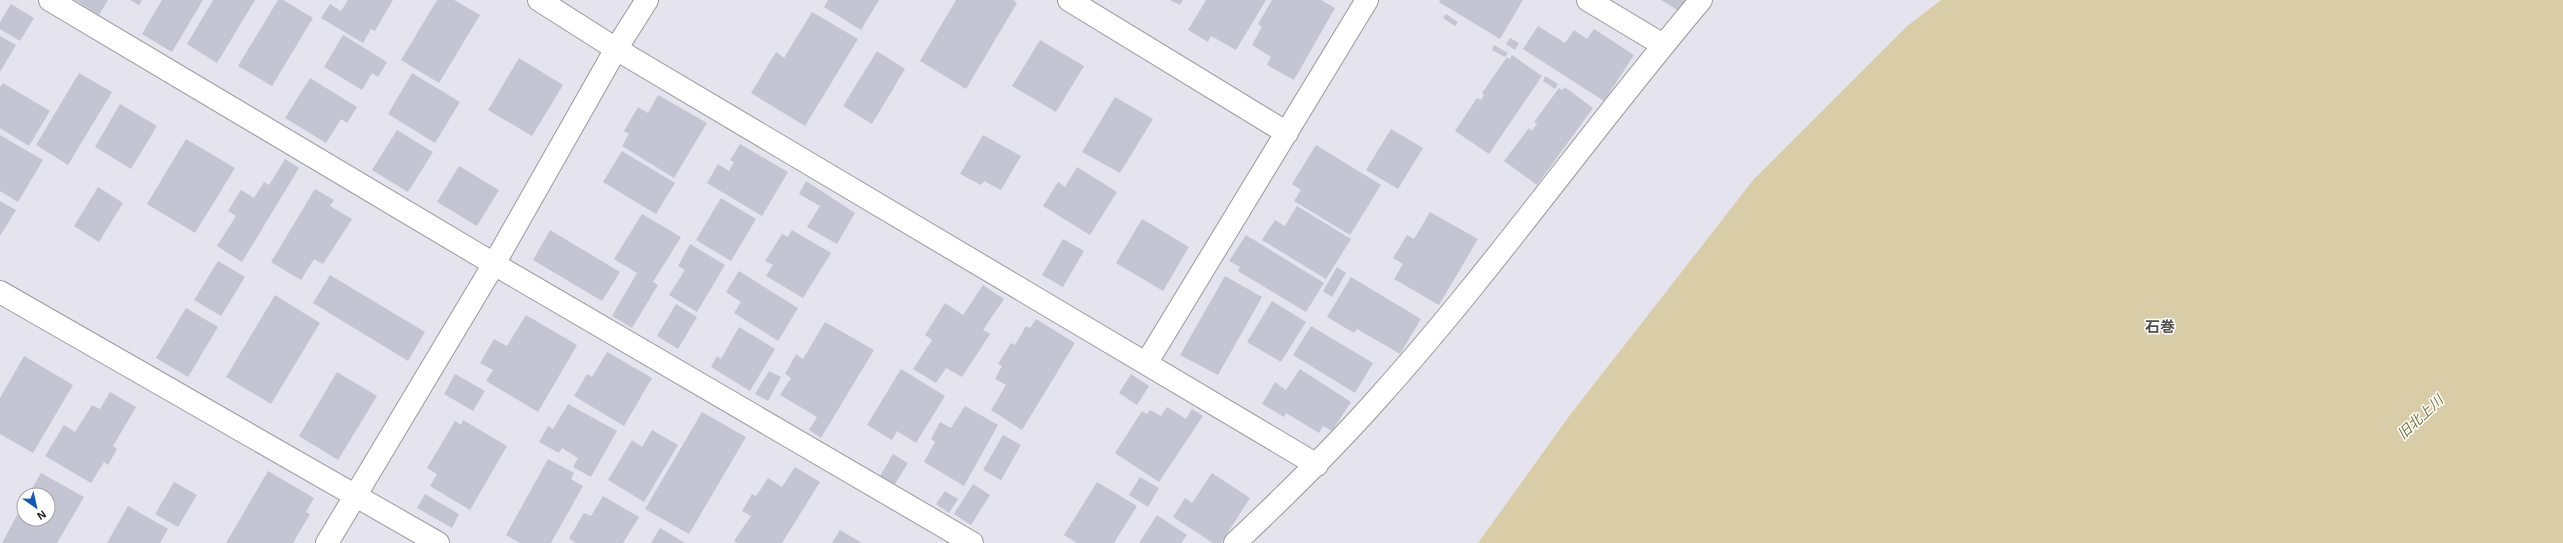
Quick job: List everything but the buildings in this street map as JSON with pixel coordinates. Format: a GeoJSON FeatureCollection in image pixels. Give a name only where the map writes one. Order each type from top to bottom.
{"type":"FeatureCollection","features":[{"type":"Feature","properties":{"kind":"street"},"geometry":{"type":"LineString","coordinates":[[50,0],[494,264],[972,543]]}},
{"type":"Feature","properties":{"kind":"street"},"geometry":{"type":"LineString","coordinates":[[539,0],[616,49],[1147,362],[1317,465]]}},
{"type":"Feature","properties":{"kind":"street"},"geometry":{"type":"LineString","coordinates":[[327,543],[494,264],[616,49],[647,0]]}},
{"type":"Feature","properties":{"kind":"street"},"geometry":{"type":"LineString","coordinates":[[1070,0],[1286,133]]}},
{"type":"Feature","properties":{"kind":"street"},"geometry":{"type":"LineString","coordinates":[[1147,362],[1367,0]]}},
{"type":"Feature","properties":{"kind":"street"},"geometry":{"type":"LineString","coordinates":[[1588,0],[1663,45]]}},
{"type":"Feature","properties":{"kind":"street"},"geometry":{"type":"LineString","coordinates":[[1235,543],[1317,465],[1381,396],[1488,266],[1663,45],[1701,0]]}},
{"type":"Feature","properties":{"kind":"street"},"geometry":{"type":"LineString","coordinates":[[0,292],[438,543]]}},
{"type":"Feature","properties":{"kind":"water","name":"旧北上川"},"geometry":{"type":"Polygon","coordinates":[[[1941,0],[2563,0],[2563,543],[1478,543],[1570,415],[1754,179],[1906,27],[1941,0]]]}},
{"type":"Feature","properties":{"kind":"district","name":"石巻"},"geometry":{"type":"Point","coordinates":[2160,327]}}]}
